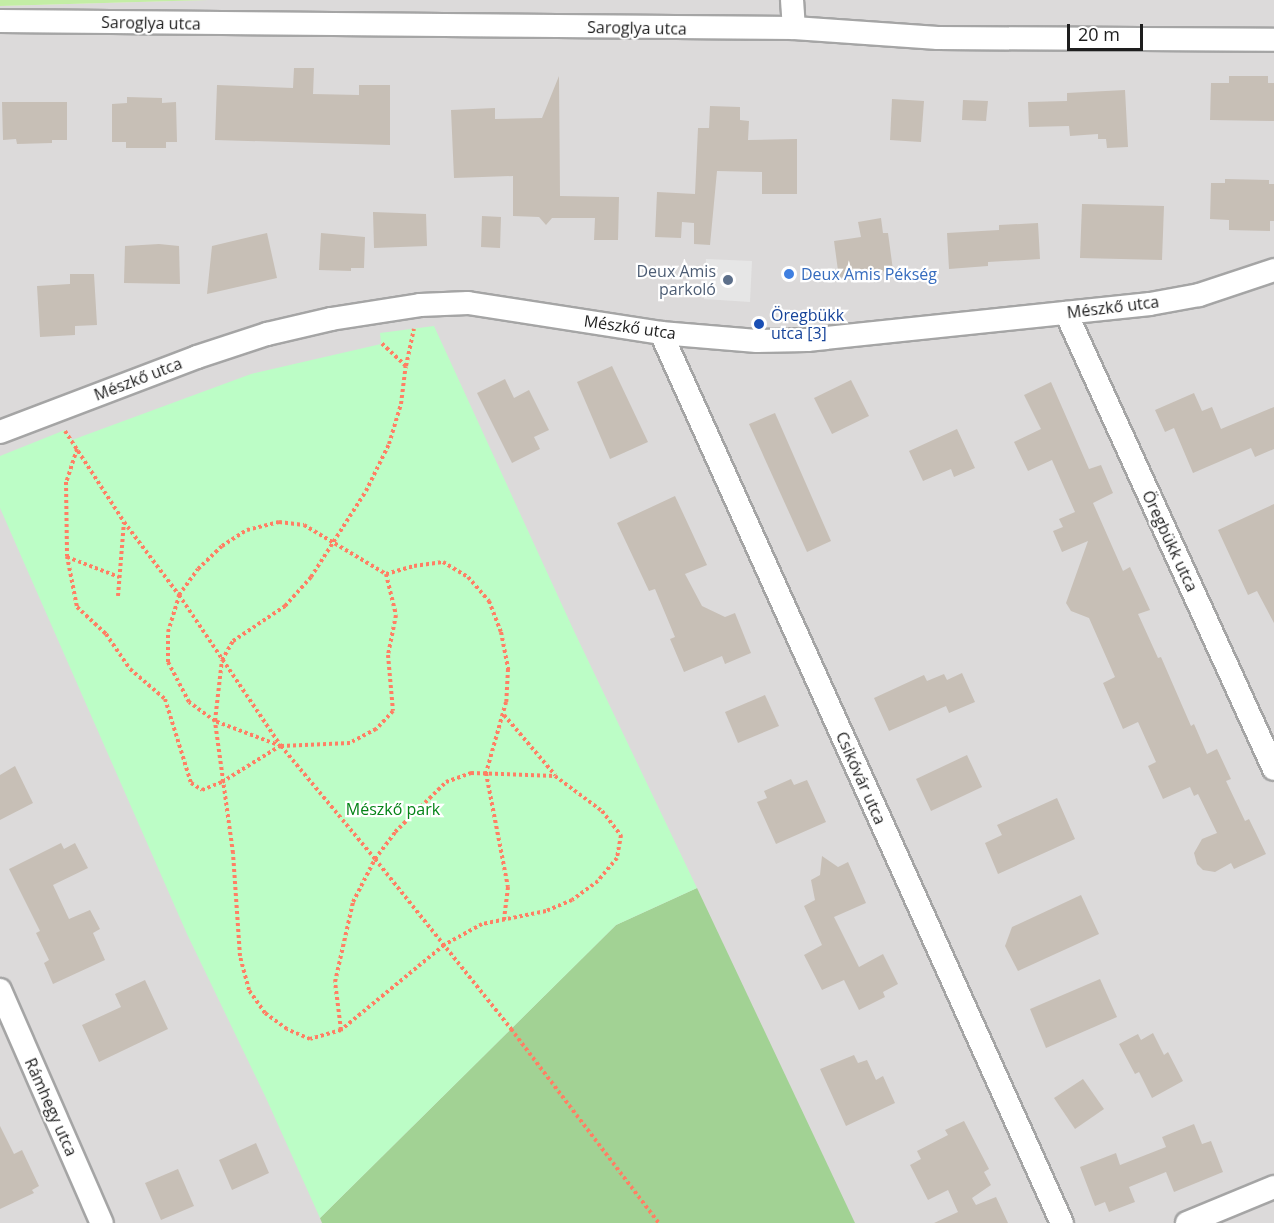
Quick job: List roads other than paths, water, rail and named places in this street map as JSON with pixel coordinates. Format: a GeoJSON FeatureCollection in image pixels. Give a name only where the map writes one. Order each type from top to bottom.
{"type":"FeatureCollection","features":[{"type":"Feature","properties":{"kind":"street"},"geometry":{"type":"LineString","coordinates":[[792,0],[794,28]]}},
{"type":"Feature","properties":{"kind":"street","name":"Saroglya utca"},"geometry":{"type":"LineString","coordinates":[[0,21],[794,28],[938,38],[1274,40]]}},
{"type":"Feature","properties":{"kind":"street","name":"Mészkő utca"},"geometry":{"type":"LineString","coordinates":[[0,432],[197,357],[267,334],[331,319],[420,305],[468,303],[661,333],[758,341],[807,340],[1150,304],[1199,295],[1274,270]]}},
{"type":"Feature","properties":{"kind":"street","name":"Öregbükk utca"},"geometry":{"type":"LineString","coordinates":[[1066,313],[1274,769]]}},
{"type":"Feature","properties":{"kind":"street","name":"Csikóvár utca"},"geometry":{"type":"LineString","coordinates":[[661,333],[1062,1223]]}},
{"type":"Feature","properties":{"kind":"street","name":"Rámhegy utca"},"geometry":{"type":"LineString","coordinates":[[0,990],[102,1223]]}},
{"type":"Feature","properties":{"kind":"street"},"geometry":{"type":"LineString","coordinates":[[1187,1223],[1274,1187]]}},
{"type":"Feature","properties":{"kind":"place","name":"Deux Amis Pékség"},"geometry":{"type":"Point","coordinates":[789,274]}},
{"type":"Feature","properties":{"kind":"place","name":"Deux Amis parkoló"},"geometry":{"type":"Point","coordinates":[728,280]}},
{"type":"Feature","properties":{"kind":"place","name":"Öregbükk utca [3]"},"geometry":{"type":"Point","coordinates":[759,324]}},
{"type":"Feature","properties":{"kind":"park label","name":"Mészkő park"},"geometry":{"type":"Point","coordinates":[393,809]}}]}
